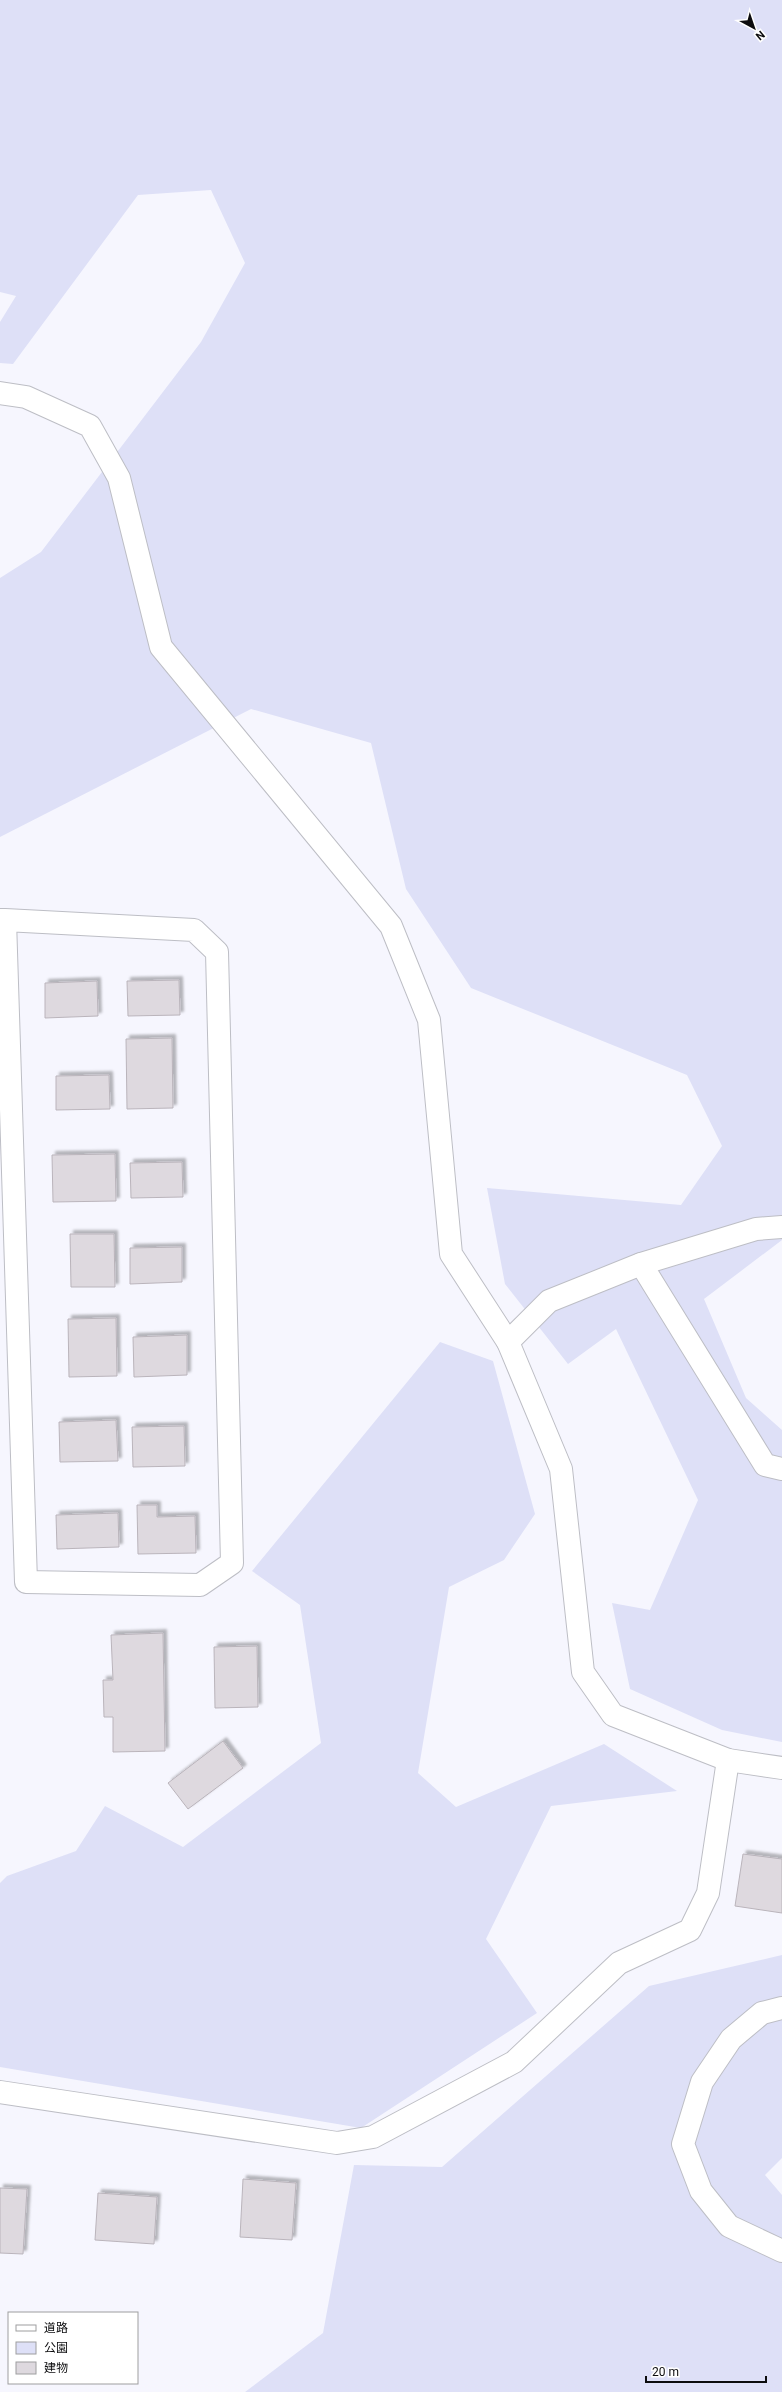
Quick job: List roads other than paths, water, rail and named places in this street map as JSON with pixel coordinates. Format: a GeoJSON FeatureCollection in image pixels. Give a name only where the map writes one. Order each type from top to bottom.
{"type":"FeatureCollection","features":[{"type":"Feature","properties":{"kind":"street"},"geometry":{"type":"LineString","coordinates":[[0,393],[26,397],[90,426],[119,478],[161,647],[391,926],[429,1020],[451,1254],[508,1342],[561,1469],[583,1672],[613,1715],[728,1760],[782,1768]]}},
{"type":"Feature","properties":{"kind":"street"},"geometry":{"type":"LineString","coordinates":[[3,920],[194,930],[217,952],[232,1563],[200,1585],[26,1582],[3,920]]}},
{"type":"Feature","properties":{"kind":"street"},"geometry":{"type":"LineString","coordinates":[[508,1342],[549,1301],[641,1264],[756,1229],[782,1227]]}},
{"type":"Feature","properties":{"kind":"street"},"geometry":{"type":"LineString","coordinates":[[641,1264],[765,1465],[782,1469]]}},
{"type":"Feature","properties":{"kind":"street"},"geometry":{"type":"LineString","coordinates":[[0,2092],[337,2143],[373,2137],[514,2062],[619,1963],[690,1930],[708,1893],[728,1760]]}},
{"type":"Feature","properties":{"kind":"street"},"geometry":{"type":"LineString","coordinates":[[782,2008],[762,2012],[731,2039],[702,2082],[683,2144],[701,2191],[729,2226],[782,2251]]}}]}
